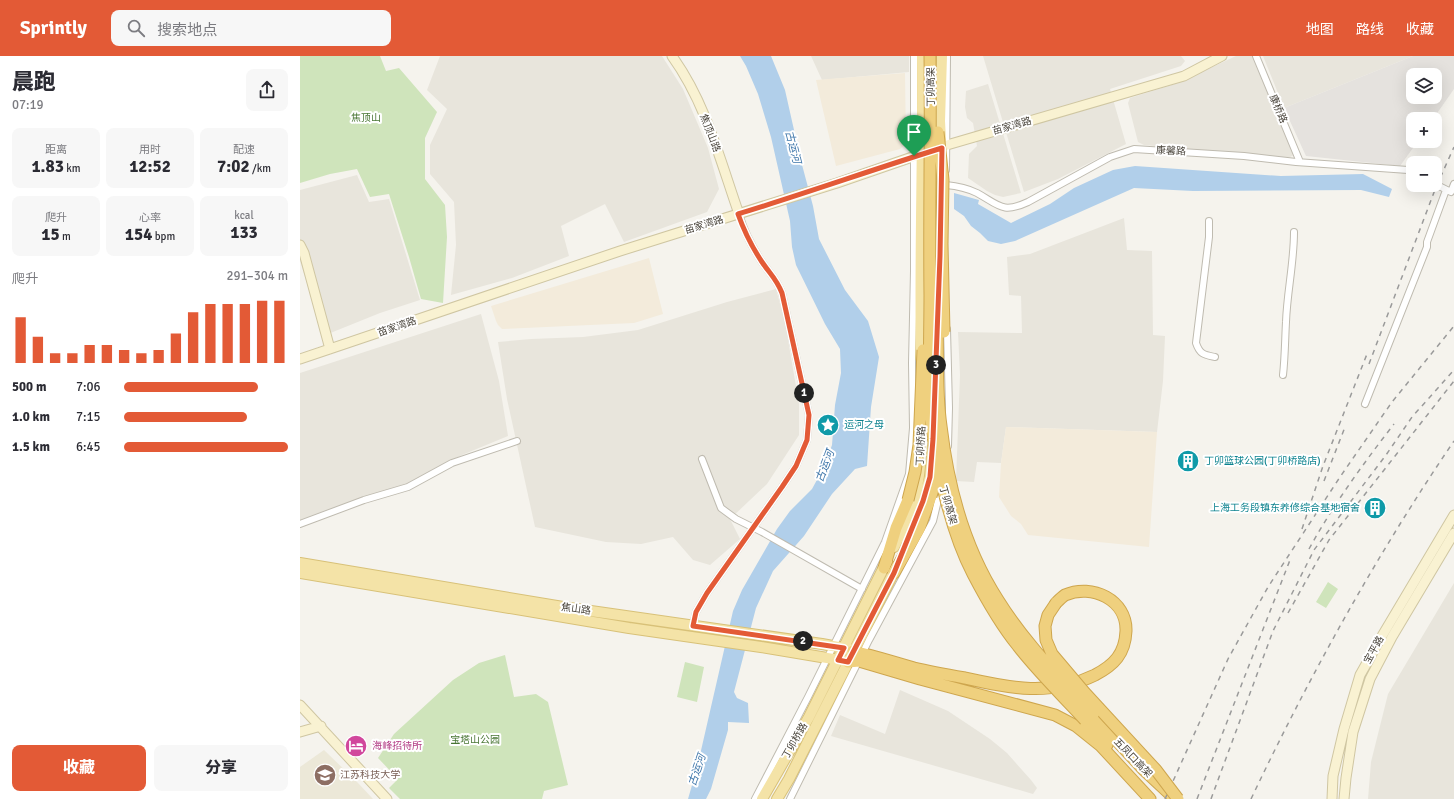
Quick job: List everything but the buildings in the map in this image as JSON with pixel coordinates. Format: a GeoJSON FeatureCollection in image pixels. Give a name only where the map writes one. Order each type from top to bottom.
{"type":"FeatureCollection","features":[{"type":"Feature","properties":{"kind":"highway","name":"丁卯高架"},"geometry":{"type":"LineString","coordinates":[[930,56],[929,196],[934,386],[948,469],[961,519],[974,555],[997,600],[1026,640],[1089,718]]}},
{"type":"Feature","properties":{"kind":"highway","name":"丁卯高架"},"geometry":{"type":"LineString","coordinates":[[934,386],[938,132],[937,56]]}},
{"type":"Feature","properties":{"kind":"highway"},"geometry":{"type":"LineString","coordinates":[[894,573],[919,529],[931,496],[946,435],[943,311],[944,180],[938,132]]}},
{"type":"Feature","properties":{"kind":"highway"},"geometry":{"type":"LineString","coordinates":[[884,568],[896,528],[908,500],[915,472],[919,445],[923,346],[923,242],[929,196]]}},
{"type":"Feature","properties":{"kind":"highway"},"geometry":{"type":"LineString","coordinates":[[848,654],[1008,688],[1029,690],[1054,687],[1083,680],[1105,670],[1122,652],[1126,626],[1122,614],[1116,604],[1108,597],[1096,592],[1084,591],[1074,592],[1064,596],[1056,603],[1048,615],[1045,626],[1046,640],[1052,654],[1085,693],[1156,770],[1176,799]]}},
{"type":"Feature","properties":{"kind":"highway"},"geometry":{"type":"LineString","coordinates":[[848,654],[920,679],[1055,715],[1076,726],[1101,746],[1150,799]]}},
{"type":"Feature","properties":{"kind":"highway","name":"五凤口高架"},"geometry":{"type":"LineString","coordinates":[[1089,718],[1156,799]]}},
{"type":"Feature","properties":{"kind":"highway","name":"五凤口高架"},"geometry":{"type":"LineString","coordinates":[[1089,718],[1176,799]]}},
{"type":"Feature","properties":{"kind":"main road","name":"丁卯桥路"},"geometry":{"type":"LineString","coordinates":[[777,799],[789,779],[848,654],[884,568],[907,519],[919,480],[922,434],[918,155],[922,56]]}},
{"type":"Feature","properties":{"kind":"main road","name":"丁卯桥路"},"geometry":{"type":"LineString","coordinates":[[762,799],[808,717],[848,654],[894,573],[919,514],[930,477],[940,279],[944,146],[940,121],[942,56]]}},
{"type":"Feature","properties":{"kind":"main road","name":"焦山路"},"geometry":{"type":"LineString","coordinates":[[300,563],[562,607],[763,636],[848,654]]}},
{"type":"Feature","properties":{"kind":"main road","name":"焦山路"},"geometry":{"type":"LineString","coordinates":[[300,573],[628,628],[828,658],[848,654]]}},
{"type":"Feature","properties":{"kind":"street","name":"焦顶山路"},"geometry":{"type":"LineString","coordinates":[[672,56],[681,69],[708,123],[738,214]]}},
{"type":"Feature","properties":{"kind":"street"},"geometry":{"type":"LineString","coordinates":[[790,799],[848,654],[862,589],[885,542],[909,474],[913,428],[912,363],[918,155],[914,56]]}},
{"type":"Feature","properties":{"kind":"street"},"geometry":{"type":"LineString","coordinates":[[848,654],[869,640],[933,521],[947,460],[949,408],[945,257],[946,185],[944,146],[947,56]]}},
{"type":"Feature","properties":{"kind":"street","name":"苗家湾路"},"geometry":{"type":"LineString","coordinates":[[300,359],[605,256],[810,192],[944,146],[1184,76],[1222,56]]}},
{"type":"Feature","properties":{"kind":"street","name":"康桥路"},"geometry":{"type":"LineString","coordinates":[[1256,56],[1300,162]]}},
{"type":"Feature","properties":{"kind":"street","name":"康馨路"},"geometry":{"type":"LineString","coordinates":[[946,185],[973,191],[995,205],[1006,208],[1016,207],[1028,202],[1110,157],[1134,149],[1244,156],[1300,162],[1406,170]]}},
{"type":"Feature","properties":{"kind":"street"},"geometry":{"type":"LineString","coordinates":[[1442,188],[1451,192],[1454,184]]}},
{"type":"Feature","properties":{"kind":"street"},"geometry":{"type":"LineString","coordinates":[[1365,404],[1427,247],[1427,242],[1446,190]]}},
{"type":"Feature","properties":{"kind":"street"},"geometry":{"type":"LineString","coordinates":[[693,626],[696,612],[707,593],[796,466],[807,440],[809,415],[782,293],[777,280],[762,261],[747,237],[738,214]]}},
{"type":"Feature","properties":{"kind":"street"},"geometry":{"type":"LineString","coordinates":[[1209,221],[1209,237],[1196,343],[1198,350],[1203,354],[1216,358]]}},
{"type":"Feature","properties":{"kind":"street"},"geometry":{"type":"LineString","coordinates":[[1283,375],[1286,323],[1294,252],[1294,232]]}},
{"type":"Feature","properties":{"kind":"street"},"geometry":{"type":"LineString","coordinates":[[300,245],[304,253],[330,349]]}},
{"type":"Feature","properties":{"kind":"street"},"geometry":{"type":"LineString","coordinates":[[300,524],[364,500],[408,487],[452,463],[517,441]]}},
{"type":"Feature","properties":{"kind":"street"},"geometry":{"type":"LineString","coordinates":[[702,458],[721,508],[736,519],[862,589]]}},
{"type":"Feature","properties":{"kind":"street","name":"宝平路"},"geometry":{"type":"LineString","coordinates":[[1332,799],[1333,776],[1344,728],[1360,675],[1454,515]]}},
{"type":"Feature","properties":{"kind":"street","name":"宝平路"},"geometry":{"type":"LineString","coordinates":[[1344,799],[1353,732],[1370,679],[1392,637],[1454,533]]}},
{"type":"Feature","properties":{"kind":"street"},"geometry":{"type":"LineString","coordinates":[[755,799],[828,658]]}},
{"type":"Feature","properties":{"kind":"street"},"geometry":{"type":"LineString","coordinates":[[300,705],[387,799]]}},
{"type":"Feature","properties":{"kind":"street"},"geometry":{"type":"LineString","coordinates":[[300,732],[321,726]]}},
{"type":"Feature","properties":{"kind":"shaded area"},"geometry":{"type":"Polygon","coordinates":[[[440,56],[662,56],[683,89],[708,148],[719,189],[707,212],[624,242],[605,204],[561,226],[569,256],[512,278],[451,295],[456,245],[454,202],[430,174],[430,145],[447,109],[427,90],[440,56]]]}},
{"type":"Feature","properties":{"kind":"shaded area"},"geometry":{"type":"Polygon","coordinates":[[[811,56],[909,56],[909,72],[822,80],[811,56]]]}},
{"type":"Feature","properties":{"kind":"shaded area"},"geometry":{"type":"Polygon","coordinates":[[[983,56],[1181,56],[1185,61],[1181,66],[1110,89],[1126,144],[1058,179],[1024,192],[983,56]]]}},
{"type":"Feature","properties":{"kind":"shaded area"},"geometry":{"type":"Polygon","coordinates":[[[1236,56],[1253,56],[1294,155],[1288,158],[1144,145],[1138,142],[1128,103],[1130,98],[1178,83],[1236,56]]]}},
{"type":"Feature","properties":{"kind":"shaded area"},"geometry":{"type":"Polygon","coordinates":[[[1263,56],[1413,56],[1284,108],[1263,56]]]}},
{"type":"Feature","properties":{"kind":"shaded area"},"geometry":{"type":"Polygon","coordinates":[[[1413,56],[1454,56],[1454,89],[1438,112],[1406,112],[1406,148],[1413,148],[1400,166],[1306,156],[1284,108],[1413,56]]]}},
{"type":"Feature","properties":{"kind":"shaded area"},"geometry":{"type":"Polygon","coordinates":[[[905,73],[906,144],[900,149],[836,166],[816,80],[905,73]]]}},
{"type":"Feature","properties":{"kind":"shaded area"},"geometry":{"type":"Polygon","coordinates":[[[988,84],[1021,193],[1003,197],[987,191],[968,178],[969,154],[977,146],[973,123],[967,118],[965,107],[966,91],[988,84]]]}},
{"type":"Feature","properties":{"kind":"shaded area"},"geometry":{"type":"Polygon","coordinates":[[[357,175],[369,202],[389,199],[420,300],[380,313],[323,336],[300,261],[300,190],[357,175]]]}},
{"type":"Feature","properties":{"kind":"shaded area"},"geometry":{"type":"Polygon","coordinates":[[[1124,218],[1127,250],[1152,251],[1153,335],[1165,336],[1163,381],[1157,432],[1006,427],[1001,463],[977,462],[974,482],[956,481],[960,375],[958,332],[1022,333],[1021,296],[1009,295],[1007,257],[1030,254],[1124,218]]]}},
{"type":"Feature","properties":{"kind":"shaded area"},"geometry":{"type":"Polygon","coordinates":[[[649,258],[663,314],[634,323],[502,329],[496,321],[491,306],[649,258]]]}},
{"type":"Feature","properties":{"kind":"shaded area"},"geometry":{"type":"Polygon","coordinates":[[[776,289],[785,322],[799,404],[799,435],[767,484],[730,519],[740,539],[710,565],[693,560],[673,537],[641,544],[606,542],[535,527],[507,399],[498,342],[583,337],[638,330],[727,302],[776,289]]]}},
{"type":"Feature","properties":{"kind":"shaded area"},"geometry":{"type":"Polygon","coordinates":[[[481,314],[499,381],[508,436],[462,455],[427,473],[405,490],[361,502],[300,524],[300,373],[481,314]]]}},
{"type":"Feature","properties":{"kind":"shaded area"},"geometry":{"type":"Polygon","coordinates":[[[1006,427],[1157,432],[1149,547],[1028,535],[1021,524],[1011,516],[999,497],[1001,463],[1006,427]]]}},
{"type":"Feature","properties":{"kind":"shaded area"},"geometry":{"type":"Polygon","coordinates":[[[1454,583],[1454,799],[1368,799],[1371,762],[1388,694],[1454,583]]]}},
{"type":"Feature","properties":{"kind":"shaded area"},"geometry":{"type":"Polygon","coordinates":[[[900,690],[948,711],[990,739],[1007,753],[1031,780],[1037,788],[1033,794],[831,736],[840,715],[885,734],[900,690]]]}},
{"type":"Feature","properties":{"kind":"shaded area","name":"江苏科技大学"},"geometry":{"type":"Polygon","coordinates":[[[324,750],[373,799],[300,799],[300,767],[324,750]]]}},
{"type":"Feature","properties":{"kind":"green space","name":"焦顶山"},"geometry":{"type":"Polygon","coordinates":[[[300,56],[380,56],[386,71],[399,68],[437,112],[425,138],[425,179],[445,205],[447,237],[443,303],[421,299],[389,194],[370,197],[357,169],[330,174],[300,183],[300,56]]]}},
{"type":"Feature","properties":{"kind":"green space"},"geometry":{"type":"Polygon","coordinates":[[[1328,582],[1338,589],[1326,608],[1316,602],[1328,582]]]}},
{"type":"Feature","properties":{"kind":"green space","name":"宝塔山公园"},"geometry":{"type":"Polygon","coordinates":[[[505,655],[514,697],[536,694],[548,702],[568,785],[544,791],[542,799],[400,799],[389,788],[398,779],[378,758],[394,734],[453,680],[479,663],[505,655]]]}},
{"type":"Feature","properties":{"kind":"green space"},"geometry":{"type":"Polygon","coordinates":[[[685,662],[704,667],[697,702],[677,697],[685,662]]]}},
{"type":"Feature","properties":{"kind":"water","name":"古运河"},"geometry":{"type":"Polygon","coordinates":[[[740,56],[771,56],[785,90],[813,206],[819,239],[845,290],[868,321],[879,357],[871,407],[867,466],[855,469],[832,494],[804,536],[773,571],[756,608],[734,692],[737,698],[748,703],[749,723],[728,722],[728,730],[711,789],[706,799],[688,799],[697,768],[733,611],[742,590],[777,529],[790,511],[812,489],[825,465],[832,445],[835,405],[841,373],[840,349],[825,324],[796,265],[792,247],[790,221],[771,137],[758,94],[740,56]]]}},
{"type":"Feature","properties":{"kind":"water"},"geometry":{"type":"Polygon","coordinates":[[[1135,166],[1281,176],[1363,174],[1392,189],[1389,197],[1361,190],[1193,191],[1134,188],[1015,241],[1001,244],[988,241],[971,226],[964,216],[954,209],[954,193],[979,200],[978,204],[1011,223],[1050,204],[1074,188],[1113,170],[1135,166]]]}},
{"type":"Feature","properties":{"kind":"railway"},"geometry":{"type":"LineString","coordinates":[[1369,364],[1436,187],[1454,147]]}},
{"type":"Feature","properties":{"kind":"railway"},"geometry":{"type":"LineString","coordinates":[[1165,799],[1228,659],[1268,587],[1340,477],[1392,402],[1454,326]]}},
{"type":"Feature","properties":{"kind":"railway"},"geometry":{"type":"LineString","coordinates":[[1302,529],[1323,466],[1367,354]]}},
{"type":"Feature","properties":{"kind":"railway"},"geometry":{"type":"LineString","coordinates":[[1211,799],[1273,631],[1314,550],[1386,455],[1412,417],[1454,370]]}},
{"type":"Feature","properties":{"kind":"railway"},"geometry":{"type":"LineString","coordinates":[[1288,613],[1329,540],[1454,381]]}},
{"type":"Feature","properties":{"kind":"railway"},"geometry":{"type":"LineString","coordinates":[[1309,549],[1349,485],[1394,424]]}},
{"type":"Feature","properties":{"kind":"railway"},"geometry":{"type":"LineString","coordinates":[[1324,481],[1345,427]]}},
{"type":"Feature","properties":{"kind":"railway"},"geometry":{"type":"LineString","coordinates":[[1251,799],[1321,661],[1371,571],[1454,441]]}},
{"type":"Feature","properties":{"kind":"railway"},"geometry":{"type":"LineString","coordinates":[[1197,799],[1290,560]]}},
{"type":"Feature","properties":{"kind":"place","name":"运河之母"},"geometry":{"type":"Point","coordinates":[828,425]}},
{"type":"Feature","properties":{"kind":"place","name":"丁卯篮球公园(丁卯桥路店)"},"geometry":{"type":"Point","coordinates":[1188,461]}},
{"type":"Feature","properties":{"kind":"place","name":"上海工务段镇东养修综合基地宿舍"},"geometry":{"type":"Point","coordinates":[1375,508]}},
{"type":"Feature","properties":{"kind":"place","name":"海峰招待所"},"geometry":{"type":"Point","coordinates":[356,746]}},
{"type":"Feature","properties":{"kind":"place","name":"江苏科技大学"},"geometry":{"type":"Point","coordinates":[325,775]}},
{"type":"Feature","properties":{"kind":"route"},"geometry":{"type":"LineString","coordinates":[[942,148],[940,256],[933,439],[930,477],[914,526],[894,573],[848,662],[838,660],[844,648],[693,626],[696,612],[707,593],[796,466],[807,440],[809,415],[782,293],[777,280],[762,261],[747,237],[738,214],[837,183],[914,156],[942,148]]}}]}
